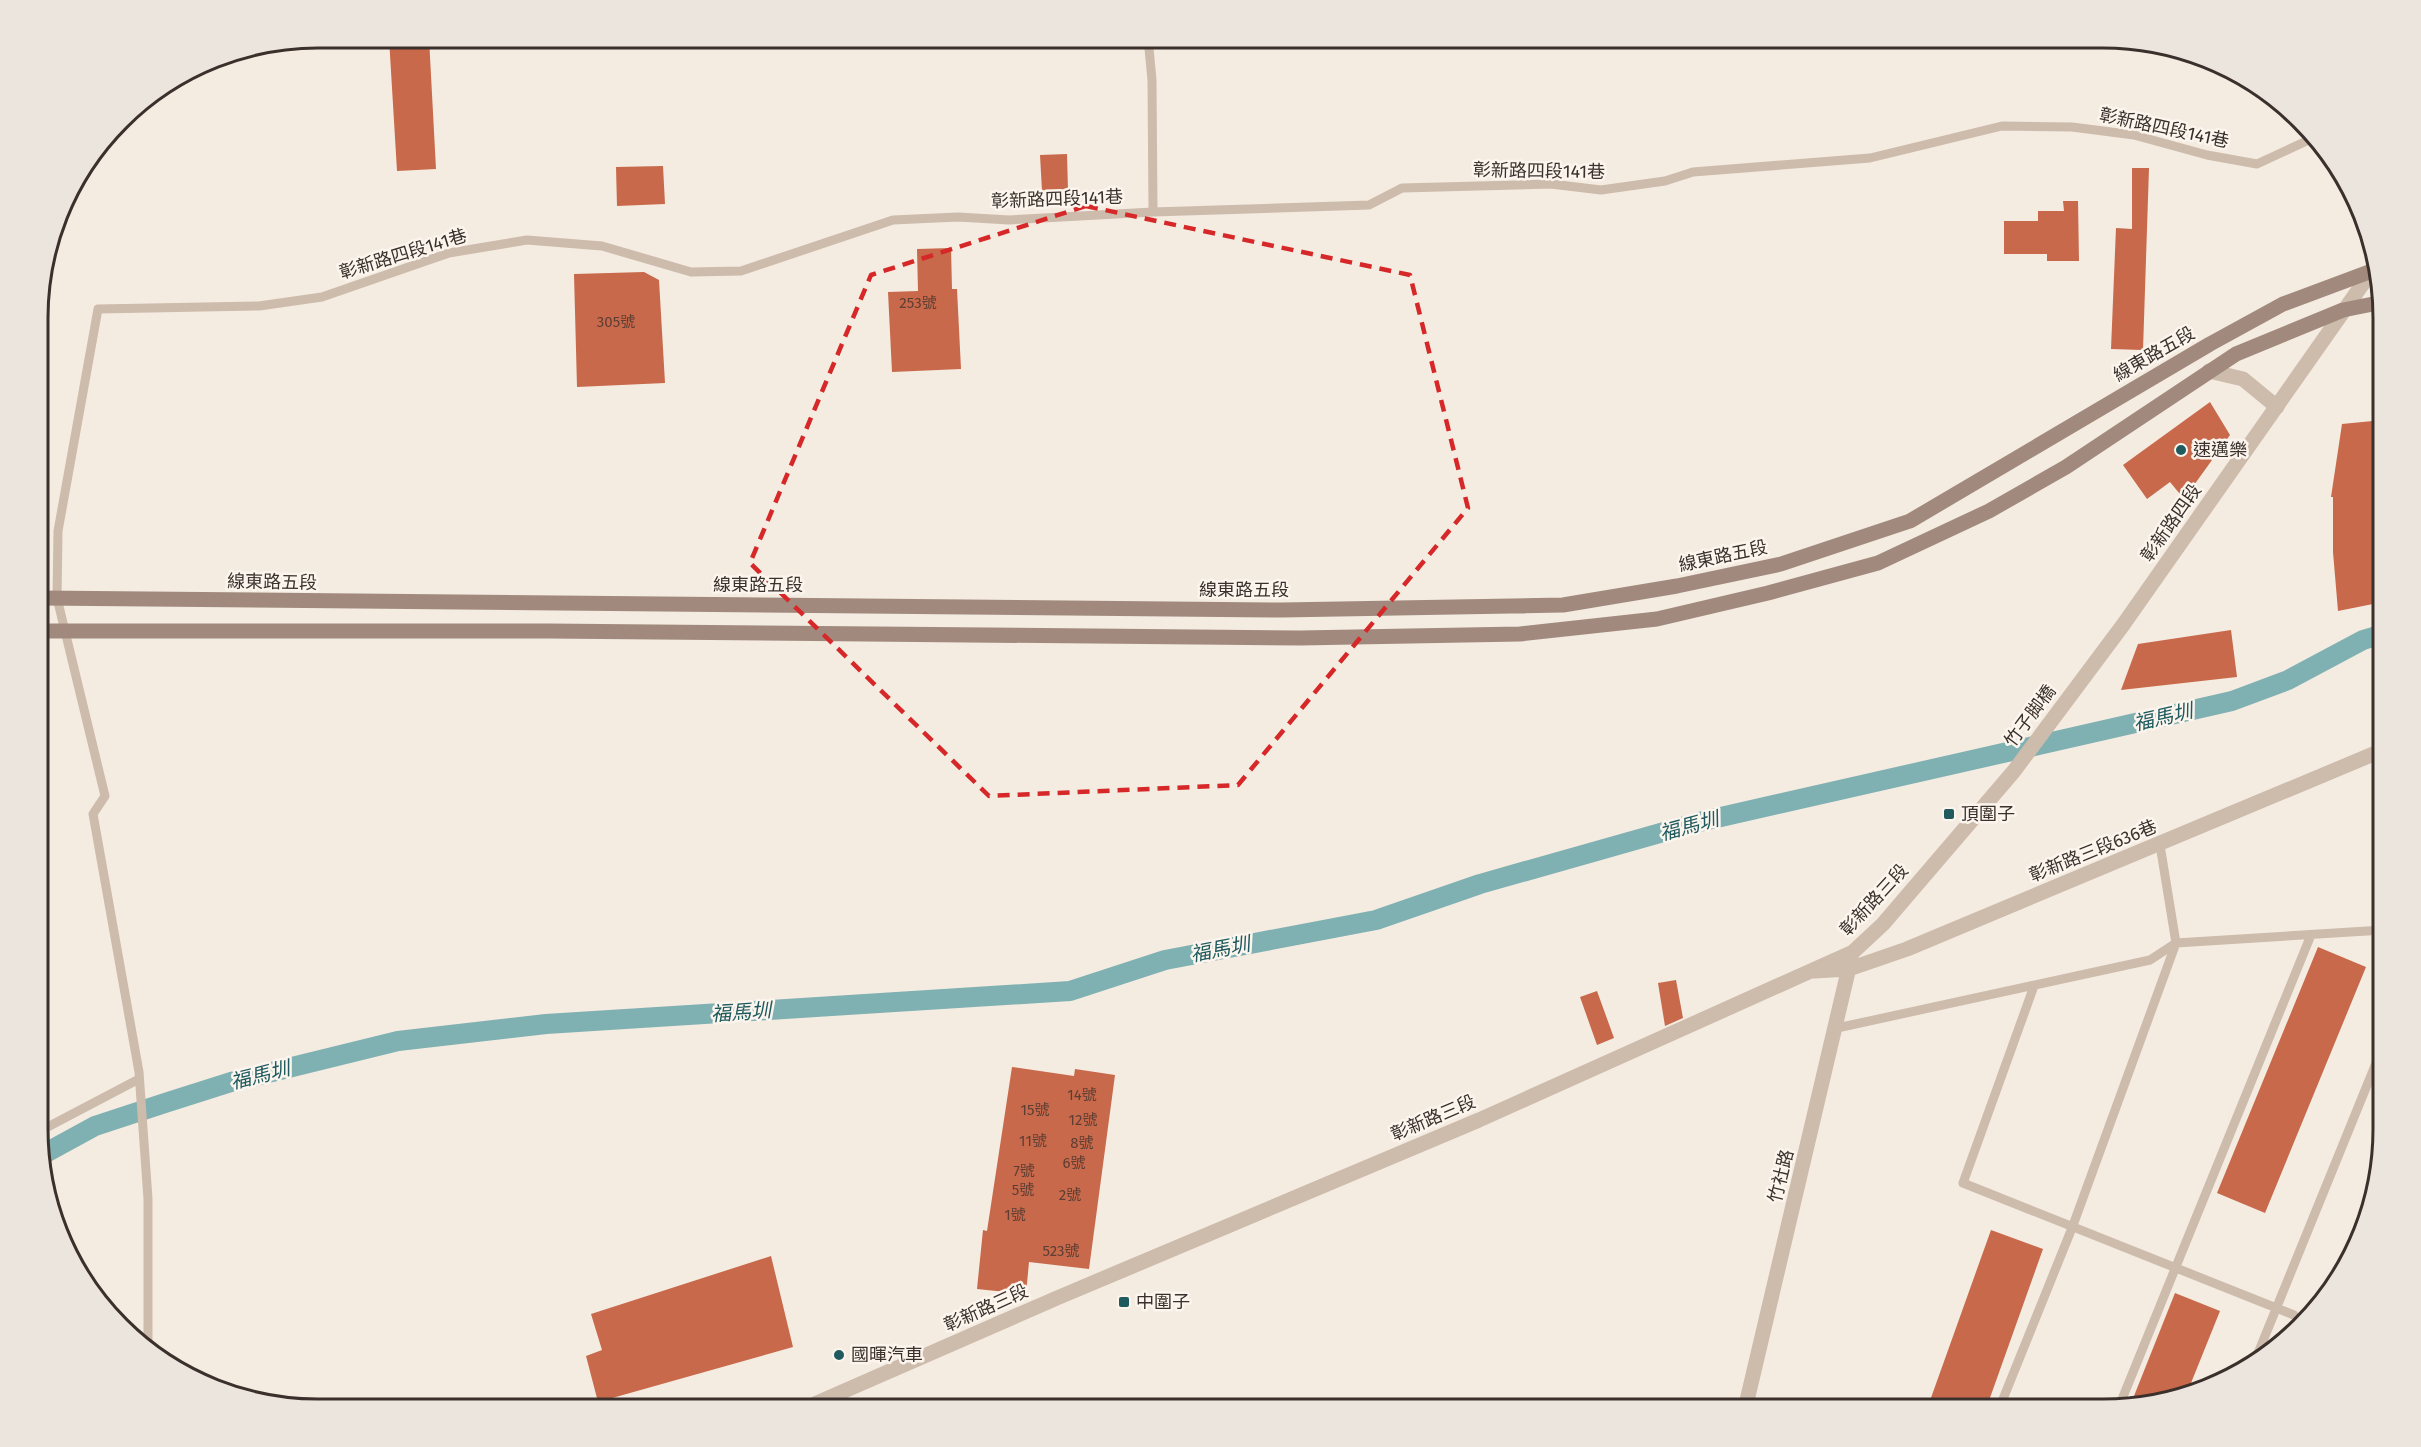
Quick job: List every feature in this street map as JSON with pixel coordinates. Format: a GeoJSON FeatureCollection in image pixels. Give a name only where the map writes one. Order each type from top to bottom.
{"type":"FeatureCollection","features":[{"type":"Feature","properties":{"kind":"main road","name":"線東路五段"},"geometry":{"type":"LineString","coordinates":[[48,598],[1282,610],[1563,605],[1677,586],[1781,564],[1910,521],[2210,344],[2283,304],[2369,270]]}},
{"type":"Feature","properties":{"kind":"main road"},"geometry":{"type":"LineString","coordinates":[[48,631],[548,631],[1300,638],[1520,634],[1657,619],[1768,593],[1878,563],[1989,511],[2037,483],[2236,354],[2343,310],[2372,304]]}},
{"type":"Feature","properties":{"kind":"street","name":"彰新路四段"},"geometry":{"type":"LineString","coordinates":[[2078,685],[2370,275]]}},
{"type":"Feature","properties":{"kind":"street"},"geometry":{"type":"LineString","coordinates":[[2209,371],[2243,379],[2277,407]]}},
{"type":"Feature","properties":{"kind":"street","name":"竹子脚橋"},"geometry":{"type":"LineString","coordinates":[[2014,771],[2078,685]]}},
{"type":"Feature","properties":{"kind":"street","name":"彰新路三段636巷"},"geometry":{"type":"LineString","coordinates":[[1814,971],[1849,969],[1907,949],[2373,754]]}},
{"type":"Feature","properties":{"kind":"street","name":"彰新路三段"},"geometry":{"type":"LineString","coordinates":[[826,1399],[1057,1298],[1479,1120],[1853,952],[1883,924],[2014,771]]}},
{"type":"Feature","properties":{"kind":"street","name":"竹社路"},"geometry":{"type":"LineString","coordinates":[[1747,1399],[1837,1028],[1853,952]]}},
{"type":"Feature","properties":{"kind":"lane"},"geometry":{"type":"LineString","coordinates":[[1149,48],[1152,80],[1154,212]]}},
{"type":"Feature","properties":{"kind":"lane","name":"彰新路四段141巷"},"geometry":{"type":"LineString","coordinates":[[57,598],[58,531],[98,309],[259,306],[322,297],[449,253],[527,240],[602,246],[691,272],[741,271],[893,220],[958,217],[1009,220],[1154,212],[1369,206],[1402,188],[1551,184],[1601,190],[1665,181],[1693,172],[1870,158],[2002,126],[2072,127],[2134,135],[2207,155],[2257,164],[2307,141]]}},
{"type":"Feature","properties":{"kind":"lane"},"geometry":{"type":"LineString","coordinates":[[57,598],[105,796],[93,814],[140,1079],[148,1199],[148,1338]]}},
{"type":"Feature","properties":{"kind":"lane"},"geometry":{"type":"LineString","coordinates":[[2003,1399],[2072,1228],[2176,943],[2160,845]]}},
{"type":"Feature","properties":{"kind":"lane"},"geometry":{"type":"LineString","coordinates":[[1837,1028],[2150,960],[2176,943],[2373,931]]}},
{"type":"Feature","properties":{"kind":"lane"},"geometry":{"type":"LineString","coordinates":[[2123,1398],[2311,935]]}},
{"type":"Feature","properties":{"kind":"lane"},"geometry":{"type":"LineString","coordinates":[[2034,986],[1963,1183],[2294,1315]]}},
{"type":"Feature","properties":{"kind":"lane"},"geometry":{"type":"LineString","coordinates":[[2261,1347],[2373,1071]]}},
{"type":"Feature","properties":{"kind":"lane"},"geometry":{"type":"LineString","coordinates":[[48,1127],[140,1079]]}},
{"type":"Feature","properties":{"kind":"highlighted area"},"geometry":{"type":"Polygon","coordinates":[[[1086,206],[1410,275],[1468,508],[1238,785],[989,796],[750,563],[871,275],[1086,206]]]}},
{"type":"Feature","properties":{"kind":"building"},"geometry":{"type":"Polygon","coordinates":[[[390,48],[430,48],[436,169],[397,171],[390,48]]]}},
{"type":"Feature","properties":{"kind":"building"},"geometry":{"type":"Polygon","coordinates":[[[1067,154],[1068,190],[1042,191],[1040,155],[1067,154]]]}},
{"type":"Feature","properties":{"kind":"building"},"geometry":{"type":"Polygon","coordinates":[[[663,166],[665,204],[617,206],[616,167],[663,166]]]}},
{"type":"Feature","properties":{"kind":"building"},"geometry":{"type":"Polygon","coordinates":[[[2132,168],[2149,168],[2143,350],[2111,349],[2116,228],[2132,229],[2132,168]]]}},
{"type":"Feature","properties":{"kind":"building"},"geometry":{"type":"Polygon","coordinates":[[[2063,201],[2078,201],[2079,261],[2047,261],[2047,254],[2004,254],[2004,221],[2038,221],[2038,211],[2064,211],[2063,201]]]}},
{"type":"Feature","properties":{"kind":"building"},"geometry":{"type":"Polygon","coordinates":[[[951,248],[952,289],[957,289],[961,369],[892,372],[888,292],[918,291],[917,249],[951,248]]]}},
{"type":"Feature","properties":{"kind":"building"},"geometry":{"type":"Polygon","coordinates":[[[644,272],[659,280],[665,383],[577,387],[574,274],[644,272]]]}},
{"type":"Feature","properties":{"kind":"building","name":"速邁樂"},"geometry":{"type":"Polygon","coordinates":[[[2210,402],[2230,435],[2184,499],[2170,482],[2147,499],[2123,465],[2210,402]]]}},
{"type":"Feature","properties":{"kind":"building"},"geometry":{"type":"Polygon","coordinates":[[[2373,421],[2373,604],[2338,611],[2333,552],[2333,497],[2331,497],[2342,424],[2373,421]]]}},
{"type":"Feature","properties":{"kind":"building"},"geometry":{"type":"Polygon","coordinates":[[[2231,630],[2237,677],[2121,690],[2138,644],[2231,630]]]}},
{"type":"Feature","properties":{"kind":"building"},"geometry":{"type":"Polygon","coordinates":[[[2318,947],[2366,967],[2265,1213],[2217,1193],[2318,947]]]}},
{"type":"Feature","properties":{"kind":"building"},"geometry":{"type":"Polygon","coordinates":[[[1676,980],[1683,1018],[1665,1026],[1658,983],[1676,980]]]}},
{"type":"Feature","properties":{"kind":"building"},"geometry":{"type":"Polygon","coordinates":[[[1597,991],[1614,1038],[1597,1045],[1580,997],[1597,991]]]}},
{"type":"Feature","properties":{"kind":"building"},"geometry":{"type":"Polygon","coordinates":[[[1012,1067],[1074,1076],[1075,1069],[1115,1075],[1089,1269],[1029,1262],[1026,1294],[977,1289],[983,1230],[987,1231],[1012,1067]]]}},
{"type":"Feature","properties":{"kind":"building"},"geometry":{"type":"Polygon","coordinates":[[[1991,1230],[2043,1249],[1990,1399],[1931,1399],[1991,1230]]]}},
{"type":"Feature","properties":{"kind":"building"},"geometry":{"type":"Polygon","coordinates":[[[771,1256],[793,1347],[609,1399],[597,1399],[586,1356],[602,1350],[591,1314],[771,1256]]]}},
{"type":"Feature","properties":{"kind":"building"},"geometry":{"type":"Polygon","coordinates":[[[2175,1293],[2220,1311],[2190,1385],[2133,1397],[2175,1293]]]}},
{"type":"Feature","properties":{"kind":"waterway","name":"福馬圳"},"geometry":{"type":"LineString","coordinates":[[49,1151],[95,1126],[231,1082],[398,1041],[546,1024],[1070,991],[1165,960],[1376,920],[1480,884],[1699,822],[2232,701],[2288,680],[2363,640],[2373,637]]}},
{"type":"Feature","properties":{"kind":"place","name":"速邁樂"},"geometry":{"type":"Point","coordinates":[2181,450]}},
{"type":"Feature","properties":{"kind":"place","name":"頂圍子"},"geometry":{"type":"Point","coordinates":[1949,814]}},
{"type":"Feature","properties":{"kind":"place","name":"中圍子"},"geometry":{"type":"Point","coordinates":[1124,1302]}},
{"type":"Feature","properties":{"kind":"place","name":"國暉汽車"},"geometry":{"type":"Point","coordinates":[839,1355]}}]}
